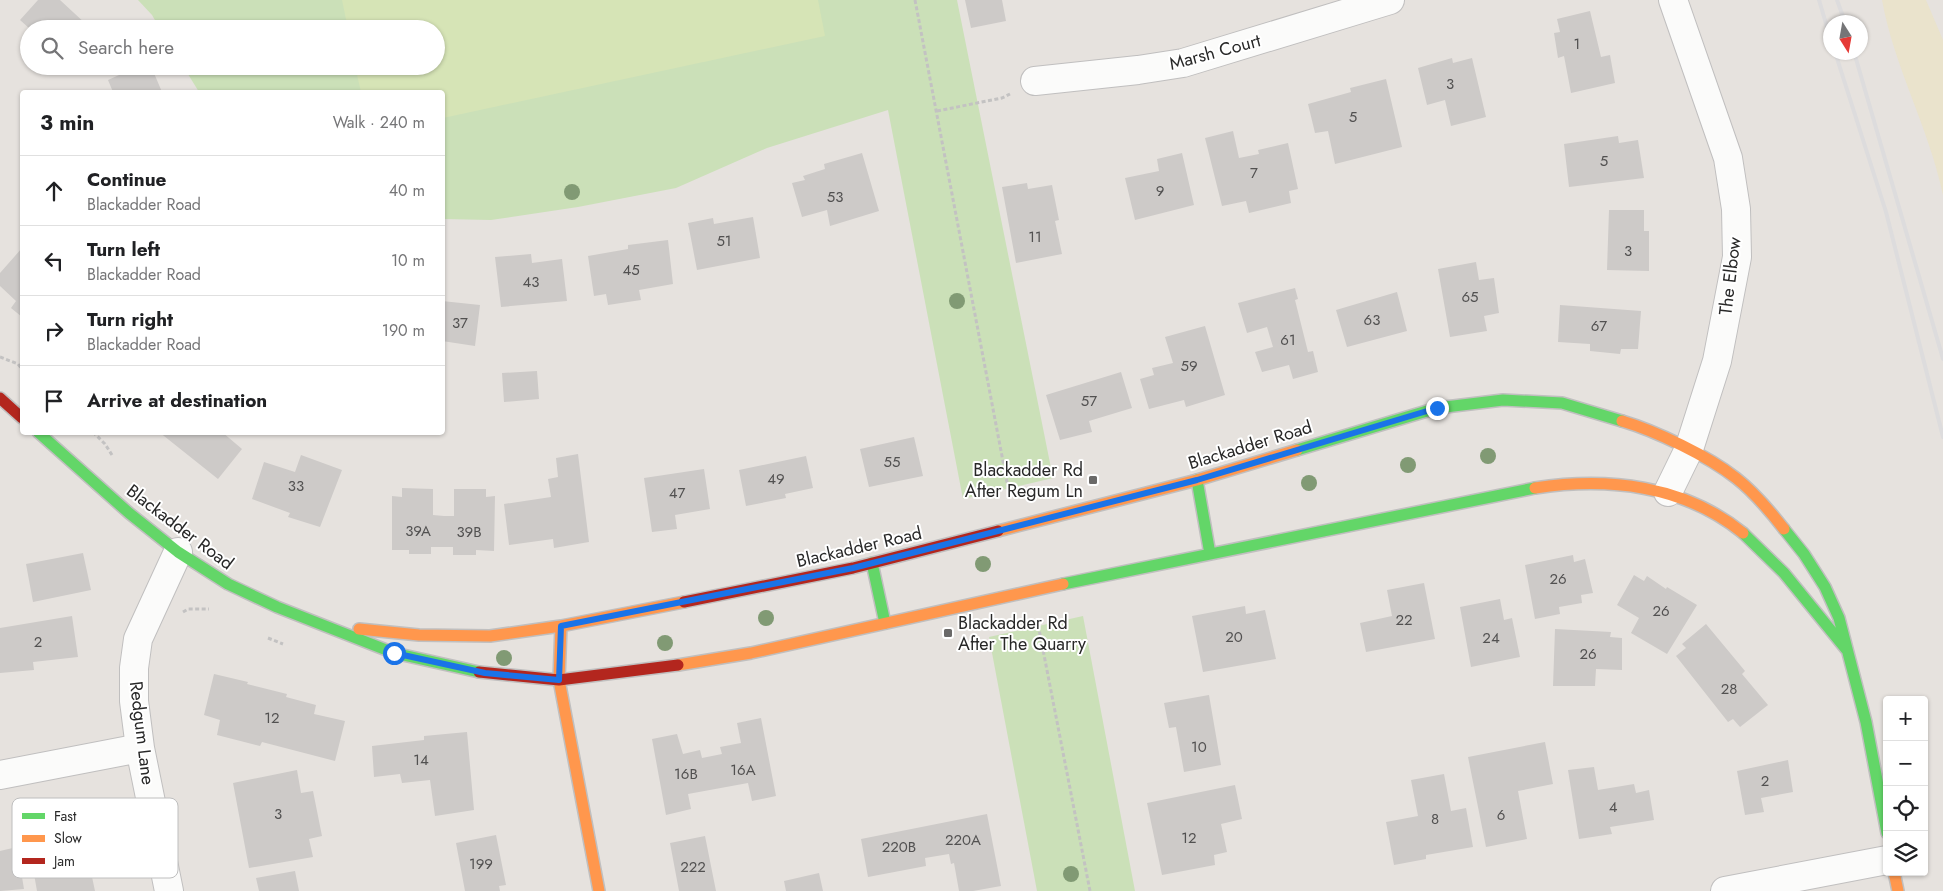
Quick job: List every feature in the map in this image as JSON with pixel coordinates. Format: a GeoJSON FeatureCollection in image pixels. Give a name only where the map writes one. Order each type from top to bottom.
{"type":"FeatureCollection","features":[{"type":"Feature","properties":{"kind":"street","name":"Marsh Court"},"geometry":{"type":"LineString","coordinates":[[1035,81],[1138,70],[1183,63],[1390,0]]}},
{"type":"Feature","properties":{"kind":"street","name":"The Elbow"},"geometry":{"type":"LineString","coordinates":[[1668,492],[1689,450],[1719,351],[1737,257],[1736,209],[1728,158],[1674,0]]}},
{"type":"Feature","properties":{"kind":"street"},"geometry":{"type":"LineString","coordinates":[[0,398],[20,416]]}},
{"type":"Feature","properties":{"kind":"street","name":"Blackadder Road"},"geometry":{"type":"LineString","coordinates":[[318,624],[419,635],[490,636],[561,626],[844,570],[1197,480],[1437,408],[1503,400],[1562,403],[1632,424],[1689,450],[1736,478],[1771,512],[1804,554],[1825,587],[1839,618],[1866,722],[1887,831]]}},
{"type":"Feature","properties":{"kind":"street","name":"Blackadder Road"},"geometry":{"type":"LineString","coordinates":[[41,435],[129,513],[178,552],[228,584],[318,624],[394,653],[485,673],[559,680],[669,667],[742,655],[1210,554],[1524,490],[1569,484],[1614,483],[1668,492],[1706,508],[1761,549],[1786,576],[1846,649]]}},
{"type":"Feature","properties":{"kind":"street"},"geometry":{"type":"LineString","coordinates":[[1197,480],[1210,554]]}},
{"type":"Feature","properties":{"kind":"street","name":"Redgum Lane"},"geometry":{"type":"LineString","coordinates":[[150,798],[140,748],[134,701],[134,668],[138,639],[178,552]]}},
{"type":"Feature","properties":{"kind":"street"},"geometry":{"type":"LineString","coordinates":[[872,563],[885,623]]}},
{"type":"Feature","properties":{"kind":"street"},"geometry":{"type":"LineString","coordinates":[[561,626],[559,680],[599,891]]}},
{"type":"Feature","properties":{"kind":"street"},"geometry":{"type":"LineString","coordinates":[[0,775],[140,748]]}},
{"type":"Feature","properties":{"kind":"street"},"geometry":{"type":"LineString","coordinates":[[1725,891],[1883,861]]}},
{"type":"Feature","properties":{"kind":"street"},"geometry":{"type":"LineString","coordinates":[[1895,876],[1898,891]]}},
{"type":"Feature","properties":{"kind":"street","name":"Redgum Lane"},"geometry":{"type":"LineString","coordinates":[[166,878],[169,891]]}},
{"type":"Feature","properties":{"kind":"path"},"geometry":{"type":"LineString","coordinates":[[915,0],[1010,501]]}},
{"type":"Feature","properties":{"kind":"path"},"geometry":{"type":"LineString","coordinates":[[937,111],[1002,98],[1035,81]]}},
{"type":"Feature","properties":{"kind":"path"},"geometry":{"type":"LineString","coordinates":[[0,357],[20,366]]}},
{"type":"Feature","properties":{"kind":"path"},"geometry":{"type":"LineString","coordinates":[[96,435],[105,444],[116,462]]}},
{"type":"Feature","properties":{"kind":"path"},"geometry":{"type":"LineString","coordinates":[[176,616],[188,609],[204,608],[211,610]]}},
{"type":"Feature","properties":{"kind":"path"},"geometry":{"type":"LineString","coordinates":[[1036,612],[1090,891]]}},
{"type":"Feature","properties":{"kind":"path"},"geometry":{"type":"LineString","coordinates":[[267,637],[284,644]]}},
{"type":"Feature","properties":{"kind":"green space"},"geometry":{"type":"Polygon","coordinates":[[[138,0],[957,0],[1053,478],[963,499],[888,110],[767,148],[676,188],[578,207],[491,220],[445,219],[445,90],[198,90],[189,75],[445,75],[445,20],[155,20],[138,0]]]}},
{"type":"Feature","properties":{"kind":"green space"},"geometry":{"type":"Polygon","coordinates":[[[342,0],[818,0],[825,36],[445,118],[445,90],[361,90],[357,75],[445,75],[445,20],[346,20],[342,0]]]}},
{"type":"Feature","properties":{"kind":"green space"},"geometry":{"type":"Polygon","coordinates":[[[1083,616],[1135,891],[1037,891],[989,637],[1083,616]]]}},
{"type":"Feature","properties":{"kind":"sand"},"geometry":{"type":"Polygon","coordinates":[[[1882,0],[1926,0],[1943,40],[1943,195],[1937,170],[1887,25],[1882,0]]]}},
{"type":"Feature","properties":{"kind":"building"},"geometry":{"type":"Polygon","coordinates":[[[38,0],[60,0],[82,20],[20,20],[38,0]]]}},
{"type":"Feature","properties":{"kind":"building"},"geometry":{"type":"Polygon","coordinates":[[[965,0],[1002,0],[1006,21],[971,28],[965,0]]]}},
{"type":"Feature","properties":{"kind":"building"},"geometry":{"type":"Polygon","coordinates":[[[1590,11],[1601,57],[1610,55],[1615,83],[1571,93],[1564,56],[1558,58],[1554,33],[1560,32],[1557,19],[1590,11]]]}},
{"type":"Feature","properties":{"kind":"building"},"geometry":{"type":"Polygon","coordinates":[[[1452,58],[1453,63],[1472,58],[1486,117],[1451,126],[1445,100],[1427,105],[1418,68],[1452,58]]]}},
{"type":"Feature","properties":{"kind":"building"},"geometry":{"type":"Polygon","coordinates":[[[119,75],[155,75],[161,90],[112,90],[108,80],[119,75]]]}},
{"type":"Feature","properties":{"kind":"building"},"geometry":{"type":"Polygon","coordinates":[[[1386,79],[1402,147],[1335,164],[1328,131],[1315,133],[1308,104],[1351,92],[1350,88],[1386,79]]]}},
{"type":"Feature","properties":{"kind":"building"},"geometry":{"type":"Polygon","coordinates":[[[1233,131],[1239,158],[1259,154],[1258,150],[1288,143],[1298,189],[1289,191],[1291,203],[1249,213],[1246,201],[1222,206],[1205,138],[1233,131]]]}},
{"type":"Feature","properties":{"kind":"building"},"geometry":{"type":"Polygon","coordinates":[[[1618,136],[1619,143],[1638,140],[1644,178],[1569,187],[1564,144],[1618,136]]]}},
{"type":"Feature","properties":{"kind":"building"},"geometry":{"type":"Polygon","coordinates":[[[862,153],[879,211],[830,226],[827,210],[802,217],[792,183],[805,180],[803,176],[825,169],[824,164],[862,153]]]}},
{"type":"Feature","properties":{"kind":"building"},"geometry":{"type":"Polygon","coordinates":[[[1182,153],[1194,205],[1135,220],[1125,178],[1159,171],[1157,159],[1182,153]]]}},
{"type":"Feature","properties":{"kind":"building"},"geometry":{"type":"Polygon","coordinates":[[[1027,183],[1028,189],[1052,185],[1059,220],[1055,221],[1062,254],[1016,263],[1002,187],[1027,183]]]}},
{"type":"Feature","properties":{"kind":"building"},"geometry":{"type":"Polygon","coordinates":[[[1609,210],[1644,210],[1644,231],[1649,231],[1649,271],[1607,270],[1609,210]]]}},
{"type":"Feature","properties":{"kind":"building"},"geometry":{"type":"Polygon","coordinates":[[[753,217],[760,258],[697,270],[688,223],[713,218],[714,224],[753,217]]]}},
{"type":"Feature","properties":{"kind":"building"},"geometry":{"type":"Polygon","coordinates":[[[668,240],[673,284],[639,290],[641,300],[608,305],[606,294],[594,296],[588,256],[628,249],[628,245],[668,240]]]}},
{"type":"Feature","properties":{"kind":"building"},"geometry":{"type":"Polygon","coordinates":[[[20,250],[20,315],[11,308],[16,301],[0,286],[0,273],[20,250]]]}},
{"type":"Feature","properties":{"kind":"building"},"geometry":{"type":"Polygon","coordinates":[[[531,254],[532,263],[562,259],[567,301],[501,307],[495,257],[531,254]]]}},
{"type":"Feature","properties":{"kind":"building"},"geometry":{"type":"Polygon","coordinates":[[[1476,262],[1479,280],[1494,278],[1499,313],[1484,316],[1487,331],[1450,337],[1438,269],[1476,262]]]}},
{"type":"Feature","properties":{"kind":"building"},"geometry":{"type":"Polygon","coordinates":[[[1295,288],[1298,299],[1295,300],[1308,352],[1313,351],[1318,372],[1293,379],[1289,365],[1262,372],[1255,352],[1273,347],[1267,327],[1247,333],[1238,303],[1295,288]]]}},
{"type":"Feature","properties":{"kind":"building"},"geometry":{"type":"Polygon","coordinates":[[[1397,292],[1407,331],[1347,347],[1336,310],[1397,292]]]}},
{"type":"Feature","properties":{"kind":"building"},"geometry":{"type":"Polygon","coordinates":[[[445,301],[480,305],[475,346],[445,341],[445,301]]]}},
{"type":"Feature","properties":{"kind":"building"},"geometry":{"type":"Polygon","coordinates":[[[1560,305],[1641,311],[1638,349],[1621,349],[1620,354],[1590,351],[1590,344],[1558,342],[1560,305]]]}},
{"type":"Feature","properties":{"kind":"building"},"geometry":{"type":"Polygon","coordinates":[[[1205,326],[1225,395],[1186,407],[1184,400],[1149,409],[1140,379],[1154,375],[1152,368],[1173,363],[1165,337],[1205,326]]]}},
{"type":"Feature","properties":{"kind":"building"},"geometry":{"type":"Polygon","coordinates":[[[537,371],[539,399],[504,402],[502,373],[537,371]]]}},
{"type":"Feature","properties":{"kind":"building"},"geometry":{"type":"Polygon","coordinates":[[[1121,372],[1132,408],[1089,421],[1092,432],[1060,440],[1046,395],[1121,372]]]}},
{"type":"Feature","properties":{"kind":"building"},"geometry":{"type":"Polygon","coordinates":[[[163,435],[226,435],[242,449],[218,479],[163,435]]]}},
{"type":"Feature","properties":{"kind":"building"},"geometry":{"type":"Polygon","coordinates":[[[914,437],[923,476],[869,487],[860,449],[914,437]]]}},
{"type":"Feature","properties":{"kind":"building"},"geometry":{"type":"Polygon","coordinates":[[[578,454],[589,542],[554,548],[553,539],[509,545],[504,504],[551,497],[548,479],[558,477],[556,458],[578,454]]]}},
{"type":"Feature","properties":{"kind":"building"},"geometry":{"type":"Polygon","coordinates":[[[301,455],[342,470],[320,527],[288,517],[290,513],[252,499],[264,462],[295,472],[301,455]]]}},
{"type":"Feature","properties":{"kind":"building"},"geometry":{"type":"Polygon","coordinates":[[[806,456],[813,488],[785,494],[786,498],[746,506],[739,470],[806,456]]]}},
{"type":"Feature","properties":{"kind":"building"},"geometry":{"type":"Polygon","coordinates":[[[704,469],[710,509],[675,515],[677,529],[652,532],[644,478],[704,469]]]}},
{"type":"Feature","properties":{"kind":"building"},"geometry":{"type":"Polygon","coordinates":[[[402,488],[433,489],[433,515],[444,516],[454,516],[454,489],[486,489],[486,497],[495,496],[494,551],[476,550],[476,555],[453,555],[453,547],[431,547],[431,554],[409,554],[409,550],[392,550],[392,496],[402,497],[402,488]]]}},
{"type":"Feature","properties":{"kind":"building"},"geometry":{"type":"Polygon","coordinates":[[[83,553],[91,590],[33,602],[26,564],[83,553]]]}},
{"type":"Feature","properties":{"kind":"building"},"geometry":{"type":"Polygon","coordinates":[[[1573,555],[1574,562],[1585,559],[1593,593],[1581,595],[1582,603],[1559,607],[1560,614],[1535,619],[1525,565],[1573,555]]]}},
{"type":"Feature","properties":{"kind":"building"},"geometry":{"type":"Polygon","coordinates":[[[1634,575],[1644,581],[1647,576],[1666,589],[1667,587],[1697,605],[1667,654],[1631,633],[1639,618],[1617,605],[1634,575]]]}},
{"type":"Feature","properties":{"kind":"building"},"geometry":{"type":"Polygon","coordinates":[[[1424,583],[1435,639],[1366,652],[1360,623],[1392,616],[1387,590],[1424,583]]]}},
{"type":"Feature","properties":{"kind":"building"},"geometry":{"type":"Polygon","coordinates":[[[1500,599],[1504,620],[1512,618],[1520,657],[1471,667],[1460,607],[1500,599]]]}},
{"type":"Feature","properties":{"kind":"building"},"geometry":{"type":"Polygon","coordinates":[[[1245,606],[1246,614],[1265,610],[1276,659],[1203,672],[1192,616],[1245,606]]]}},
{"type":"Feature","properties":{"kind":"building"},"geometry":{"type":"Polygon","coordinates":[[[72,616],[78,657],[33,662],[34,670],[0,673],[0,628],[72,616]]]}},
{"type":"Feature","properties":{"kind":"building"},"geometry":{"type":"Polygon","coordinates":[[[1706,624],[1745,671],[1742,674],[1768,705],[1740,727],[1733,719],[1728,722],[1676,656],[1686,648],[1682,644],[1706,624]]]}},
{"type":"Feature","properties":{"kind":"building"},"geometry":{"type":"Polygon","coordinates":[[[1555,629],[1611,632],[1610,637],[1622,638],[1622,670],[1596,669],[1595,686],[1553,686],[1555,629]]]}},
{"type":"Feature","properties":{"kind":"building"},"geometry":{"type":"Polygon","coordinates":[[[214,674],[287,694],[286,697],[316,705],[314,714],[345,721],[335,761],[262,742],[260,746],[217,735],[220,720],[204,715],[214,674]]]}},
{"type":"Feature","properties":{"kind":"building"},"geometry":{"type":"Polygon","coordinates":[[[1209,695],[1221,765],[1184,772],[1176,727],[1169,728],[1164,703],[1209,695]]]}},
{"type":"Feature","properties":{"kind":"building"},"geometry":{"type":"Polygon","coordinates":[[[761,718],[776,796],[752,801],[748,783],[688,794],[691,809],[666,815],[652,739],[677,734],[683,754],[700,750],[702,758],[722,754],[720,747],[741,743],[737,723],[761,718]]]}},
{"type":"Feature","properties":{"kind":"building"},"geometry":{"type":"Polygon","coordinates":[[[467,732],[474,810],[435,816],[430,780],[402,783],[400,774],[374,777],[372,746],[424,740],[424,736],[467,732]]]}},
{"type":"Feature","properties":{"kind":"building"},"geometry":{"type":"Polygon","coordinates":[[[1545,742],[1553,784],[1518,791],[1527,839],[1486,847],[1468,757],[1545,742]]]}},
{"type":"Feature","properties":{"kind":"building"},"geometry":{"type":"Polygon","coordinates":[[[1788,760],[1793,792],[1761,798],[1764,812],[1745,815],[1737,771],[1788,760]]]}},
{"type":"Feature","properties":{"kind":"building"},"geometry":{"type":"Polygon","coordinates":[[[1594,767],[1598,790],[1634,784],[1636,793],[1649,790],[1654,820],[1610,827],[1612,834],[1579,839],[1568,770],[1594,767]]]}},
{"type":"Feature","properties":{"kind":"building"},"geometry":{"type":"Polygon","coordinates":[[[297,770],[301,793],[313,791],[322,836],[309,839],[313,857],[249,868],[233,783],[297,770]]]}},
{"type":"Feature","properties":{"kind":"building"},"geometry":{"type":"Polygon","coordinates":[[[1444,774],[1451,811],[1466,808],[1473,847],[1426,855],[1426,859],[1394,865],[1386,822],[1418,816],[1411,780],[1444,774]]]}},
{"type":"Feature","properties":{"kind":"building"},"geometry":{"type":"Polygon","coordinates":[[[1235,785],[1242,819],[1221,824],[1227,852],[1214,855],[1215,865],[1162,875],[1147,803],[1235,785]]]}},
{"type":"Feature","properties":{"kind":"building"},"geometry":{"type":"Polygon","coordinates":[[[987,814],[1001,886],[973,891],[959,891],[954,863],[951,864],[949,854],[925,858],[926,866],[868,877],[861,839],[987,814]]]}},
{"type":"Feature","properties":{"kind":"building"},"geometry":{"type":"Polygon","coordinates":[[[496,835],[506,885],[499,886],[500,891],[465,891],[456,843],[496,835]]]}},
{"type":"Feature","properties":{"kind":"building"},"geometry":{"type":"Polygon","coordinates":[[[705,836],[716,891],[679,891],[670,843],[705,836]]]}},
{"type":"Feature","properties":{"kind":"building"},"geometry":{"type":"Polygon","coordinates":[[[12,848],[12,878],[22,878],[24,889],[0,891],[0,851],[12,848]]]}},
{"type":"Feature","properties":{"kind":"building"},"geometry":{"type":"Polygon","coordinates":[[[295,871],[299,891],[259,891],[256,878],[295,871]]]}},
{"type":"Feature","properties":{"kind":"building"},"geometry":{"type":"Polygon","coordinates":[[[819,873],[823,891],[786,891],[784,881],[819,873]]]}},
{"type":"Feature","properties":{"kind":"building"},"geometry":{"type":"Polygon","coordinates":[[[35,878],[92,878],[95,891],[37,891],[35,878]]]}},
{"type":"Feature","properties":{"kind":"railway"},"geometry":{"type":"LineString","coordinates":[[1819,0],[1823,15]]}},
{"type":"Feature","properties":{"kind":"railway"},"geometry":{"type":"LineString","coordinates":[[1837,0],[1842,15]]}},
{"type":"Feature","properties":{"kind":"railway"},"geometry":{"type":"LineString","coordinates":[[1838,60],[1886,212],[1943,437]]}},
{"type":"Feature","properties":{"kind":"railway"},"geometry":{"type":"LineString","coordinates":[[1856,60],[1943,359]]}},
{"type":"Feature","properties":{"kind":"traffic: fast"},"geometry":{"type":"LineString","coordinates":[[1297,450],[1437,408],[1503,400],[1562,403],[1622,421]]}},
{"type":"Feature","properties":{"kind":"traffic: fast"},"geometry":{"type":"LineString","coordinates":[[41,435],[129,513],[178,552],[228,584],[277,607],[394,653],[479,672]]}},
{"type":"Feature","properties":{"kind":"traffic: fast"},"geometry":{"type":"LineString","coordinates":[[1197,480],[1210,554]]}},
{"type":"Feature","properties":{"kind":"traffic: fast"},"geometry":{"type":"LineString","coordinates":[[1063,584],[1535,488]]}},
{"type":"Feature","properties":{"kind":"traffic: fast"},"geometry":{"type":"LineString","coordinates":[[1784,529],[1804,554],[1825,587],[1839,618],[1866,722],[1887,831]]}},
{"type":"Feature","properties":{"kind":"traffic: fast"},"geometry":{"type":"LineString","coordinates":[[1743,533],[1784,573],[1846,649]]}},
{"type":"Feature","properties":{"kind":"traffic: fast"},"geometry":{"type":"LineString","coordinates":[[872,563],[885,623]]}},
{"type":"Feature","properties":{"kind":"traffic: slow"},"geometry":{"type":"LineString","coordinates":[[1622,421],[1650,431],[1711,461],[1743,483],[1784,529]]}},
{"type":"Feature","properties":{"kind":"traffic: slow"},"geometry":{"type":"LineString","coordinates":[[998,531],[1197,480],[1297,450]]}},
{"type":"Feature","properties":{"kind":"traffic: slow"},"geometry":{"type":"LineString","coordinates":[[1535,488],[1590,484],[1644,488],[1696,504],[1720,517],[1743,533]]}},
{"type":"Feature","properties":{"kind":"traffic: slow"},"geometry":{"type":"LineString","coordinates":[[678,665],[751,653],[1063,584]]}},
{"type":"Feature","properties":{"kind":"traffic: slow"},"geometry":{"type":"LineString","coordinates":[[359,629],[419,635],[490,636],[561,626],[684,602]]}},
{"type":"Feature","properties":{"kind":"traffic: slow"},"geometry":{"type":"LineString","coordinates":[[561,626],[559,680],[599,891]]}},
{"type":"Feature","properties":{"kind":"traffic: slow"},"geometry":{"type":"LineString","coordinates":[[1895,876],[1898,891]]}},
{"type":"Feature","properties":{"kind":"traffic: jam"},"geometry":{"type":"LineString","coordinates":[[0,398],[20,416]]}},
{"type":"Feature","properties":{"kind":"traffic: jam"},"geometry":{"type":"LineString","coordinates":[[684,602],[853,568],[998,531]]}},
{"type":"Feature","properties":{"kind":"traffic: jam"},"geometry":{"type":"LineString","coordinates":[[479,672],[559,680],[678,665]]}},
{"type":"Feature","properties":{"kind":"place","name":"Blackadder Rd After Regum Ln"},"geometry":{"type":"Point","coordinates":[1093,480]}},
{"type":"Feature","properties":{"kind":"place","name":"Blackadder Rd After The Quarry"},"geometry":{"type":"Point","coordinates":[948,633]}},
{"type":"Feature","properties":{"kind":"route"},"geometry":{"type":"LineString","coordinates":[[394,653],[485,673],[559,680],[561,626],[853,568],[1197,480],[1437,408]]}}]}
